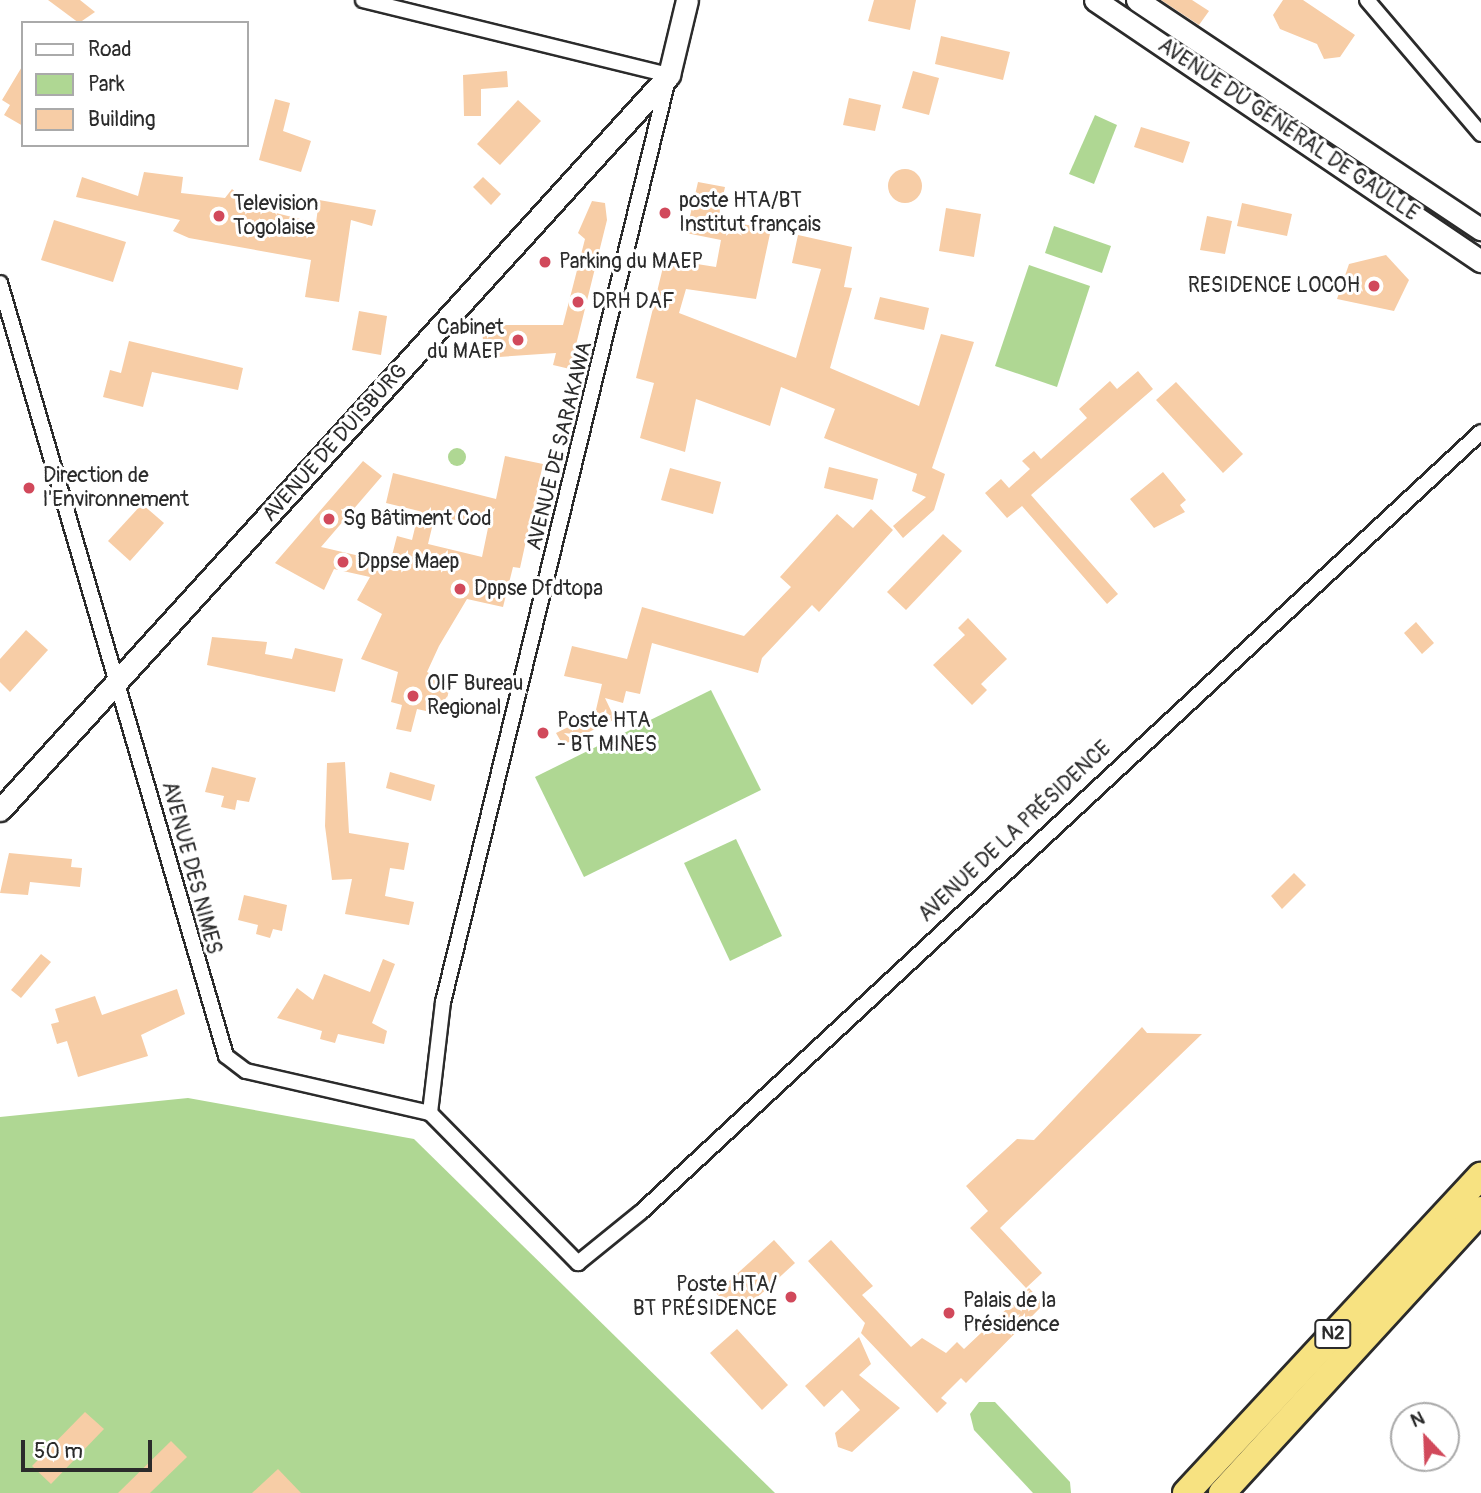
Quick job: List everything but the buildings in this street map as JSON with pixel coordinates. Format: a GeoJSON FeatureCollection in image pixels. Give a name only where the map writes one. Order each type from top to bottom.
{"type":"FeatureCollection","features":[{"type":"Feature","properties":{"kind":"highway","name":"N2"},"geometry":{"type":"LineString","coordinates":[[1186,1493],[1481,1176]]}},
{"type":"Feature","properties":{"kind":"highway","name":"N2"},"geometry":{"type":"LineString","coordinates":[[1222,1493],[1481,1210]]}},
{"type":"Feature","properties":{"kind":"street"},"geometry":{"type":"LineString","coordinates":[[363,0],[669,75],[687,0]]}},
{"type":"Feature","properties":{"kind":"street","name":"AVENUE DU GÉNÉRAL DE GAULLE"},"geometry":{"type":"LineString","coordinates":[[1095,0],[1481,261]]}},
{"type":"Feature","properties":{"kind":"street"},"geometry":{"type":"LineString","coordinates":[[1127,21],[1138,0]]}},
{"type":"Feature","properties":{"kind":"street","name":"AVENUE DU GÉNÉRAL DE GAULLE"},"geometry":{"type":"LineString","coordinates":[[1138,0],[1481,229]]}},
{"type":"Feature","properties":{"kind":"street"},"geometry":{"type":"LineString","coordinates":[[1367,0],[1481,134]]}},
{"type":"Feature","properties":{"kind":"street"},"geometry":{"type":"LineString","coordinates":[[1165,47],[1177,27]]}},
{"type":"Feature","properties":{"kind":"street","name":"AVENUE DE DUISBURG"},"geometry":{"type":"LineString","coordinates":[[0,810],[669,75]]}},
{"type":"Feature","properties":{"kind":"street","name":"AVENUE DE SARAKAWA"},"geometry":{"type":"LineString","coordinates":[[430,1113],[443,1002],[669,75]]}},
{"type":"Feature","properties":{"kind":"street","name":"AVENUE DES NIMES"},"geometry":{"type":"LineString","coordinates":[[0,283],[120,680],[226,1056],[246,1071],[430,1113]]}},
{"type":"Feature","properties":{"kind":"street","name":"AVENUE DE LA PRÉSIDENCE"},"geometry":{"type":"LineString","coordinates":[[430,1113],[578,1263],[661,1194],[1481,432]]}},
{"type":"Feature","properties":{"kind":"green space"},"geometry":{"type":"Polygon","coordinates":[[[1095,115],[1117,125],[1094,184],[1069,174],[1095,115]]]}},
{"type":"Feature","properties":{"kind":"green space"},"geometry":{"type":"Polygon","coordinates":[[[1054,226],[1111,246],[1102,273],[1045,253],[1054,226]]]}},
{"type":"Feature","properties":{"kind":"green space"},"geometry":{"type":"Polygon","coordinates":[[[1029,265],[1090,286],[1057,387],[995,366],[1029,265]]]}},
{"type":"Feature","properties":{"kind":"green space"},"geometry":{"type":"Polygon","coordinates":[[[453,448],[461,448],[466,457],[464,464],[453,466],[448,461],[448,453],[453,448]]]}},
{"type":"Feature","properties":{"kind":"green space"},"geometry":{"type":"Polygon","coordinates":[[[711,690],[761,790],[584,877],[535,777],[711,690]]]}},
{"type":"Feature","properties":{"kind":"green space"},"geometry":{"type":"Polygon","coordinates":[[[736,839],[782,936],[730,961],[684,863],[736,839]]]}},
{"type":"Feature","properties":{"kind":"green space"},"geometry":{"type":"Polygon","coordinates":[[[188,1098],[414,1139],[775,1493],[0,1493],[0,1117],[188,1098]]]}},
{"type":"Feature","properties":{"kind":"green space"},"geometry":{"type":"Polygon","coordinates":[[[979,1402],[995,1402],[1070,1482],[1071,1493],[1033,1493],[974,1430],[970,1414],[979,1402]]]}},
{"type":"Feature","properties":{"kind":"place","name":"poste HTA/BT Institut français"},"geometry":{"type":"Point","coordinates":[665,213]}},
{"type":"Feature","properties":{"kind":"place","name":"Television Togolaise"},"geometry":{"type":"Point","coordinates":[219,216]}},
{"type":"Feature","properties":{"kind":"place","name":"Parking du MAEP"},"geometry":{"type":"Point","coordinates":[545,262]}},
{"type":"Feature","properties":{"kind":"place","name":"RESIDENCE LOCOH"},"geometry":{"type":"Point","coordinates":[1374,286]}},
{"type":"Feature","properties":{"kind":"place","name":"DRH DAF"},"geometry":{"type":"Point","coordinates":[578,302]}},
{"type":"Feature","properties":{"kind":"place","name":"Cabinet du MAEP"},"geometry":{"type":"Point","coordinates":[518,340]}},
{"type":"Feature","properties":{"kind":"place","name":"Direction de l'Environnement"},"geometry":{"type":"Point","coordinates":[29,488]}},
{"type":"Feature","properties":{"kind":"place","name":"Sg Bâtiment Cod"},"geometry":{"type":"Point","coordinates":[329,519]}},
{"type":"Feature","properties":{"kind":"place","name":"Dppse Maep"},"geometry":{"type":"Point","coordinates":[343,562]}},
{"type":"Feature","properties":{"kind":"place","name":"Dppse Dfdtopa"},"geometry":{"type":"Point","coordinates":[460,589]}},
{"type":"Feature","properties":{"kind":"place","name":"OIF Bureau Regional"},"geometry":{"type":"Point","coordinates":[413,696]}},
{"type":"Feature","properties":{"kind":"place","name":"Poste HTA - BT MINES"},"geometry":{"type":"Point","coordinates":[543,733]}},
{"type":"Feature","properties":{"kind":"place","name":"Poste HTA/ BT PRÉSIDENCE"},"geometry":{"type":"Point","coordinates":[791,1297]}},
{"type":"Feature","properties":{"kind":"place","name":"Palais de la Présidence"},"geometry":{"type":"Point","coordinates":[949,1313]}}]}
